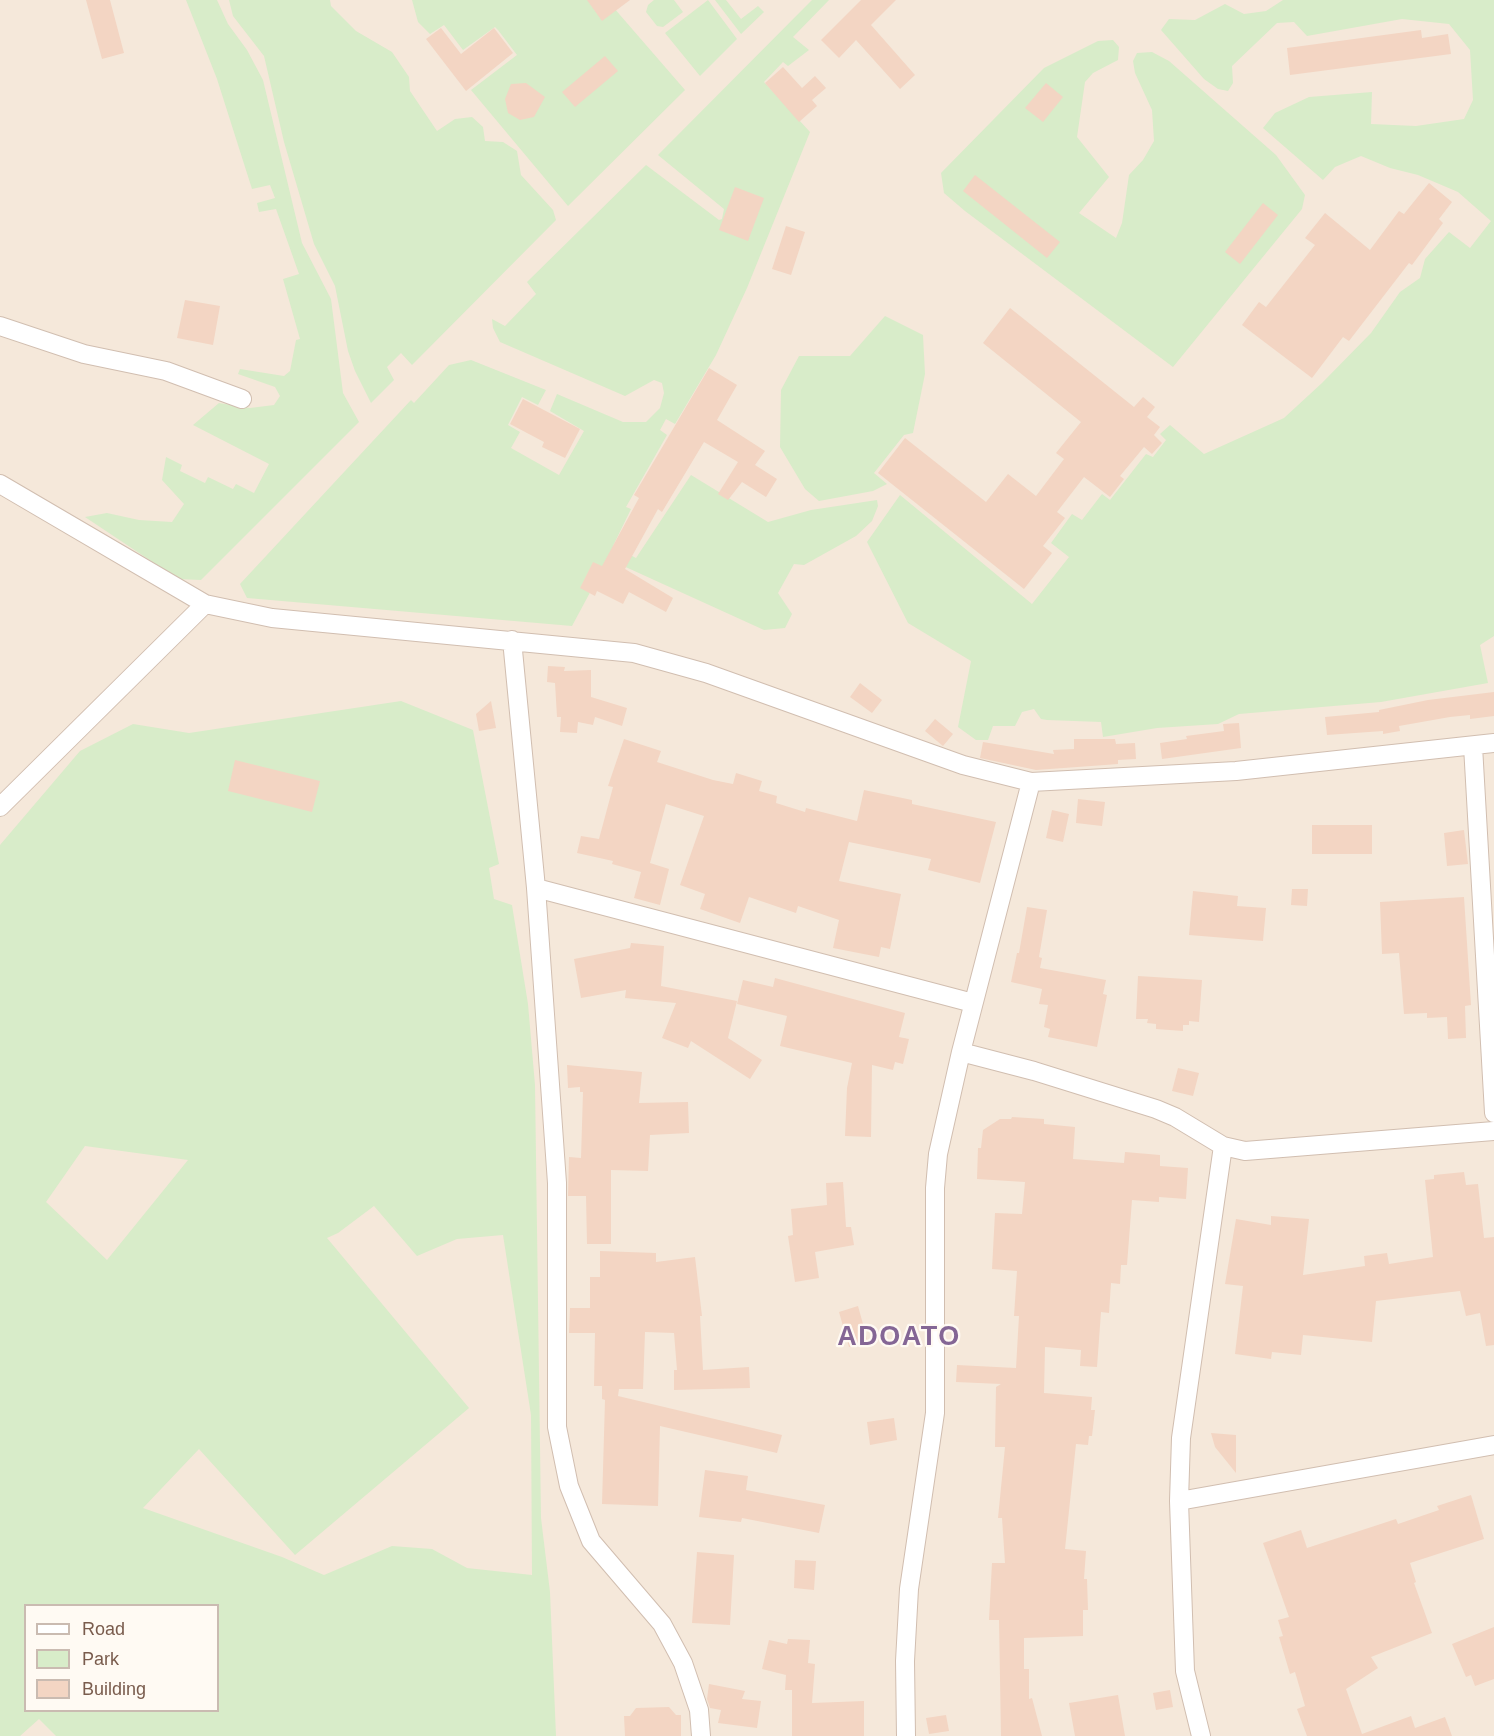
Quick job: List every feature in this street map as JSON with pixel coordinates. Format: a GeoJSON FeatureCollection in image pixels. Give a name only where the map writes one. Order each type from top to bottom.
{"type":"FeatureCollection","features":[{"type":"Feature","properties":{"kind":"street"},"geometry":{"type":"LineString","coordinates":[[0,326],[84,354],[166,371],[242,399]]}},
{"type":"Feature","properties":{"kind":"street"},"geometry":{"type":"LineString","coordinates":[[0,484],[205,604],[272,618],[404,633],[512,640],[634,653],[706,673],[963,765],[1031,782],[1236,771],[1494,743]]}},
{"type":"Feature","properties":{"kind":"street"},"geometry":{"type":"LineString","coordinates":[[0,807],[205,604]]}},
{"type":"Feature","properties":{"kind":"street"},"geometry":{"type":"LineString","coordinates":[[512,640],[536,888],[557,1183],[557,1427],[570,1486],[591,1541],[662,1624],[686,1672],[699,1710],[701,1736]]}},
{"type":"Feature","properties":{"kind":"street"},"geometry":{"type":"LineString","coordinates":[[1473,746],[1494,1113]]}},
{"type":"Feature","properties":{"kind":"street"},"geometry":{"type":"LineString","coordinates":[[906,1736],[904,1661],[909,1589],[934,1413],[935,1188],[944,1119],[1031,782]]}},
{"type":"Feature","properties":{"kind":"street"},"geometry":{"type":"LineString","coordinates":[[536,888],[973,1003]]}},
{"type":"Feature","properties":{"kind":"street"},"geometry":{"type":"LineString","coordinates":[[961,1052],[1156,1109],[1175,1117],[1223,1146],[1245,1151],[1494,1131]]}},
{"type":"Feature","properties":{"kind":"street"},"geometry":{"type":"LineString","coordinates":[[1201,1736],[1185,1671],[1179,1501],[1181,1438],[1223,1146]]}},
{"type":"Feature","properties":{"kind":"street"},"geometry":{"type":"LineString","coordinates":[[1179,1501],[1494,1445]]}},
{"type":"Feature","properties":{"kind":"shaded area"},"geometry":{"type":"Polygon","coordinates":[[[0,0],[1494,0],[1494,1736],[0,1736],[0,0]]]}},
{"type":"Feature","properties":{"kind":"green space"},"geometry":{"type":"Polygon","coordinates":[[[186,0],[217,0],[228,24],[247,50],[263,80],[302,243],[331,299],[343,393],[359,422],[201,580],[178,579],[85,517],[107,513],[139,520],[172,522],[184,504],[162,480],[166,457],[182,465],[180,471],[205,483],[208,477],[233,489],[236,484],[254,493],[269,464],[193,425],[219,403],[250,408],[274,405],[280,396],[275,387],[238,374],[240,369],[284,376],[290,371],[296,340],[300,339],[283,279],[299,274],[276,209],[259,212],[257,203],[275,198],[270,185],[252,189],[217,79],[186,0]]]}},
{"type":"Feature","properties":{"kind":"green space"},"geometry":{"type":"Polygon","coordinates":[[[229,0],[330,0],[331,6],[356,31],[392,52],[409,77],[410,91],[437,131],[455,119],[472,117],[483,127],[485,141],[503,142],[517,151],[521,175],[553,210],[556,220],[412,365],[401,353],[387,367],[394,380],[371,403],[348,351],[335,286],[314,244],[284,142],[264,56],[233,16],[229,0]]]}},
{"type":"Feature","properties":{"kind":"green space"},"geometry":{"type":"Polygon","coordinates":[[[412,0],[607,0],[685,90],[568,206],[471,90],[517,55],[495,27],[463,50],[444,25],[430,34],[418,22],[412,0]]]}},
{"type":"Feature","properties":{"kind":"green space"},"geometry":{"type":"Polygon","coordinates":[[[654,0],[674,0],[683,12],[663,27],[657,26],[646,12],[648,5],[654,0]]]}},
{"type":"Feature","properties":{"kind":"green space"},"geometry":{"type":"Polygon","coordinates":[[[708,0],[737,39],[700,76],[665,33],[708,0]]]}},
{"type":"Feature","properties":{"kind":"green space"},"geometry":{"type":"Polygon","coordinates":[[[715,0],[726,0],[741,19],[758,6],[764,12],[741,34],[715,0]]]}},
{"type":"Feature","properties":{"kind":"green space"},"geometry":{"type":"Polygon","coordinates":[[[812,0],[829,0],[793,37],[809,50],[788,66],[783,62],[764,82],[810,132],[747,288],[716,355],[675,424],[666,419],[660,430],[667,435],[626,507],[631,509],[613,546],[636,558],[691,475],[768,522],[811,510],[877,500],[878,506],[872,521],[856,536],[804,565],[794,564],[778,593],[792,614],[785,628],[764,630],[608,559],[572,626],[247,598],[240,584],[411,400],[414,403],[449,365],[471,360],[546,390],[538,405],[522,397],[508,425],[520,432],[511,448],[559,475],[584,431],[550,411],[557,394],[623,422],[646,422],[660,408],[664,393],[662,383],[654,380],[625,396],[500,342],[493,328],[492,319],[505,326],[536,294],[527,282],[646,165],[719,220],[722,219],[724,209],[658,155],[812,0]]]}},
{"type":"Feature","properties":{"kind":"green space"},"geometry":{"type":"Polygon","coordinates":[[[1283,0],[1494,0],[1494,636],[1480,645],[1488,683],[1381,702],[1239,714],[1218,724],[1157,728],[1103,737],[1101,722],[1041,719],[1034,709],[1022,712],[1015,726],[993,726],[988,740],[976,740],[958,727],[971,661],[908,623],[867,542],[900,495],[1032,604],[1069,557],[1051,543],[1072,514],[1082,520],[1102,494],[1110,500],[1146,454],[1153,457],[1166,440],[1160,434],[1170,425],[1204,454],[1284,418],[1371,333],[1400,292],[1420,278],[1425,259],[1449,232],[1470,248],[1491,221],[1458,192],[1418,175],[1390,168],[1361,156],[1335,167],[1323,180],[1263,128],[1275,113],[1309,97],[1372,92],[1371,124],[1416,126],[1464,119],[1473,100],[1470,50],[1449,24],[1402,19],[1307,36],[1294,22],[1277,23],[1232,66],[1233,83],[1228,91],[1218,89],[1204,79],[1161,30],[1169,19],[1195,20],[1225,4],[1244,14],[1266,11],[1283,0]]]}},
{"type":"Feature","properties":{"kind":"green space"},"geometry":{"type":"Polygon","coordinates":[[[1113,40],[1119,47],[1118,60],[1093,73],[1085,82],[1077,137],[1109,177],[1079,213],[1116,238],[1122,223],[1129,175],[1143,160],[1154,141],[1152,110],[1135,73],[1133,61],[1137,53],[1152,52],[1169,61],[1276,155],[1305,195],[1302,209],[1173,367],[944,193],[941,173],[1044,68],[1098,41],[1113,40]]]}},
{"type":"Feature","properties":{"kind":"green space"},"geometry":{"type":"Polygon","coordinates":[[[885,316],[923,335],[925,374],[913,433],[904,435],[874,473],[887,484],[873,491],[819,501],[805,489],[780,447],[781,390],[799,356],[850,356],[885,316]]]}},
{"type":"Feature","properties":{"kind":"green space"},"geometry":{"type":"Polygon","coordinates":[[[401,701],[473,730],[499,864],[489,868],[494,899],[512,905],[528,1004],[535,1085],[541,1518],[550,1592],[556,1736],[56,1736],[39,1719],[20,1736],[0,1736],[0,845],[80,751],[133,724],[189,733],[401,701]],[[85,1146],[46,1202],[107,1260],[188,1160],[85,1146]],[[374,1206],[338,1233],[327,1238],[469,1408],[295,1555],[199,1449],[143,1508],[282,1557],[324,1575],[392,1546],[432,1549],[467,1568],[532,1575],[531,1415],[503,1235],[457,1239],[417,1256],[374,1206]]]}},
{"type":"Feature","properties":{"kind":"building"},"geometry":{"type":"Polygon","coordinates":[[[86,0],[110,0],[124,53],[102,59],[86,0]]]}},
{"type":"Feature","properties":{"kind":"building"},"geometry":{"type":"Polygon","coordinates":[[[587,0],[630,0],[602,21],[587,0]]]}},
{"type":"Feature","properties":{"kind":"building"},"geometry":{"type":"Polygon","coordinates":[[[861,0],[896,0],[871,25],[915,75],[900,89],[856,40],[839,58],[821,40],[861,0]]]}},
{"type":"Feature","properties":{"kind":"building"},"geometry":{"type":"Polygon","coordinates":[[[441,28],[461,54],[494,28],[513,53],[466,91],[426,39],[441,28]]]}},
{"type":"Feature","properties":{"kind":"building"},"geometry":{"type":"Polygon","coordinates":[[[1421,30],[1422,38],[1448,34],[1451,54],[1290,75],[1287,48],[1421,30]]]}},
{"type":"Feature","properties":{"kind":"building"},"geometry":{"type":"Polygon","coordinates":[[[605,56],[618,71],[575,107],[562,92],[605,56]]]}},
{"type":"Feature","properties":{"kind":"building"},"geometry":{"type":"Polygon","coordinates":[[[783,67],[802,88],[815,76],[826,88],[812,100],[817,106],[799,122],[765,83],[783,67]]]}},
{"type":"Feature","properties":{"kind":"building"},"geometry":{"type":"Polygon","coordinates":[[[526,83],[545,97],[534,117],[520,120],[508,113],[505,99],[511,84],[526,83]]]}},
{"type":"Feature","properties":{"kind":"building"},"geometry":{"type":"Polygon","coordinates":[[[1046,83],[1063,97],[1043,122],[1025,108],[1046,83]]]}},
{"type":"Feature","properties":{"kind":"building"},"geometry":{"type":"Polygon","coordinates":[[[975,175],[1060,242],[1047,258],[963,191],[975,175]]]}},
{"type":"Feature","properties":{"kind":"building"},"geometry":{"type":"Polygon","coordinates":[[[1429,183],[1452,202],[1439,219],[1443,223],[1412,265],[1409,263],[1349,341],[1343,337],[1312,378],[1242,325],[1259,302],[1266,307],[1315,245],[1305,238],[1325,213],[1370,250],[1399,211],[1404,214],[1429,183]]]}},
{"type":"Feature","properties":{"kind":"building"},"geometry":{"type":"Polygon","coordinates":[[[735,187],[764,198],[748,241],[719,230],[735,187]]]}},
{"type":"Feature","properties":{"kind":"building"},"geometry":{"type":"Polygon","coordinates":[[[1263,203],[1278,215],[1240,264],[1225,252],[1263,203]]]}},
{"type":"Feature","properties":{"kind":"building"},"geometry":{"type":"Polygon","coordinates":[[[786,226],[805,232],[791,275],[772,269],[786,226]]]}},
{"type":"Feature","properties":{"kind":"building"},"geometry":{"type":"Polygon","coordinates":[[[185,300],[220,306],[213,345],[177,338],[185,300]]]}},
{"type":"Feature","properties":{"kind":"building"},"geometry":{"type":"Polygon","coordinates":[[[1010,308],[1134,407],[1143,397],[1155,407],[1147,417],[1160,427],[1154,435],[1162,443],[1152,454],[1144,447],[1120,476],[1124,479],[1110,497],[1084,477],[1057,512],[1065,518],[1043,546],[1052,553],[1024,589],[878,473],[905,438],[986,502],[1008,474],[1036,496],[1064,459],[1056,453],[1081,422],[983,343],[1010,308]]]}},
{"type":"Feature","properties":{"kind":"building"},"geometry":{"type":"Polygon","coordinates":[[[709,368],[737,385],[717,420],[765,451],[755,465],[777,479],[766,497],[742,482],[728,500],[718,494],[738,462],[704,442],[662,512],[658,509],[625,569],[673,598],[666,612],[629,592],[623,604],[597,591],[595,596],[580,588],[593,562],[602,566],[639,498],[634,495],[709,368]]]}},
{"type":"Feature","properties":{"kind":"building"},"geometry":{"type":"Polygon","coordinates":[[[523,399],[580,429],[565,458],[542,447],[544,442],[510,424],[523,399]]]}},
{"type":"Feature","properties":{"kind":"building"},"geometry":{"type":"Polygon","coordinates":[[[548,666],[565,667],[564,671],[591,670],[591,697],[627,708],[622,726],[595,717],[593,725],[578,722],[577,733],[560,732],[561,717],[557,717],[555,683],[547,682],[548,666]]]}},
{"type":"Feature","properties":{"kind":"building"},"geometry":{"type":"Polygon","coordinates":[[[860,683],[882,700],[872,713],[850,697],[860,683]]]}},
{"type":"Feature","properties":{"kind":"building"},"geometry":{"type":"Polygon","coordinates":[[[1494,692],[1494,716],[1470,719],[1470,715],[1450,717],[1399,726],[1400,731],[1383,734],[1383,731],[1327,735],[1325,717],[1379,712],[1379,710],[1428,700],[1494,692]]]}},
{"type":"Feature","properties":{"kind":"building"},"geometry":{"type":"Polygon","coordinates":[[[491,701],[496,728],[479,731],[476,714],[491,701]]]}},
{"type":"Feature","properties":{"kind":"building"},"geometry":{"type":"Polygon","coordinates":[[[935,719],[953,734],[943,746],[925,731],[935,719]]]}},
{"type":"Feature","properties":{"kind":"building"},"geometry":{"type":"Polygon","coordinates":[[[1239,723],[1241,748],[1162,759],[1160,743],[1187,739],[1186,736],[1224,731],[1223,724],[1239,723]]]}},
{"type":"Feature","properties":{"kind":"building"},"geometry":{"type":"Polygon","coordinates":[[[624,739],[661,751],[657,762],[713,780],[733,784],[736,773],[762,781],[759,791],[777,796],[776,803],[805,812],[806,808],[857,821],[864,790],[912,800],[912,804],[996,822],[980,883],[928,870],[931,859],[849,842],[839,881],[901,894],[890,949],[881,947],[879,957],[833,948],[839,920],[798,906],[796,913],[749,897],[740,923],[700,909],[705,894],[680,885],[704,816],[666,804],[650,863],[669,869],[660,905],[634,898],[641,872],[612,864],[613,861],[577,853],[581,836],[599,839],[613,787],[608,786],[624,739]]]}},
{"type":"Feature","properties":{"kind":"building"},"geometry":{"type":"Polygon","coordinates":[[[1074,739],[1115,739],[1116,744],[1135,743],[1136,759],[1118,760],[1118,764],[1036,770],[980,758],[983,742],[1054,754],[1053,750],[1074,749],[1074,739]]]}},
{"type":"Feature","properties":{"kind":"building"},"geometry":{"type":"Polygon","coordinates":[[[235,760],[320,781],[312,812],[228,791],[235,760]]]}},
{"type":"Feature","properties":{"kind":"building"},"geometry":{"type":"Polygon","coordinates":[[[1078,799],[1105,802],[1102,826],[1076,823],[1078,799]]]}},
{"type":"Feature","properties":{"kind":"building"},"geometry":{"type":"Polygon","coordinates":[[[1052,810],[1069,814],[1063,842],[1046,838],[1052,810]]]}},
{"type":"Feature","properties":{"kind":"building"},"geometry":{"type":"Polygon","coordinates":[[[1312,825],[1372,825],[1372,854],[1312,854],[1312,825]]]}},
{"type":"Feature","properties":{"kind":"building"},"geometry":{"type":"Polygon","coordinates":[[[1464,830],[1468,864],[1447,866],[1444,833],[1464,830]]]}},
{"type":"Feature","properties":{"kind":"building"},"geometry":{"type":"Polygon","coordinates":[[[1292,889],[1308,889],[1307,906],[1291,905],[1292,889]]]}},
{"type":"Feature","properties":{"kind":"building"},"geometry":{"type":"Polygon","coordinates":[[[1193,891],[1238,896],[1237,906],[1266,908],[1263,941],[1189,935],[1193,891]]]}},
{"type":"Feature","properties":{"kind":"building"},"geometry":{"type":"Polygon","coordinates":[[[1464,897],[1471,1005],[1465,1006],[1466,1038],[1448,1039],[1447,1017],[1427,1018],[1427,1013],[1404,1014],[1399,953],[1382,954],[1380,902],[1464,897]]]}},
{"type":"Feature","properties":{"kind":"building"},"geometry":{"type":"Polygon","coordinates":[[[1027,907],[1047,910],[1039,957],[1042,958],[1040,968],[1106,980],[1103,994],[1107,995],[1097,1047],[1048,1037],[1050,1029],[1044,1027],[1048,1005],[1039,1004],[1042,989],[1011,982],[1027,907]]]}},
{"type":"Feature","properties":{"kind":"building"},"geometry":{"type":"Polygon","coordinates":[[[631,943],[664,946],[661,986],[737,1001],[728,1038],[762,1060],[750,1079],[691,1041],[688,1048],[662,1038],[676,1003],[625,998],[626,990],[581,998],[574,959],[630,948],[631,943]]]}},
{"type":"Feature","properties":{"kind":"building"},"geometry":{"type":"Polygon","coordinates":[[[1138,976],[1202,980],[1199,1022],[1189,1021],[1189,1025],[1183,1025],[1183,1031],[1156,1029],[1156,1024],[1147,1023],[1148,1019],[1136,1019],[1138,976]]]}},
{"type":"Feature","properties":{"kind":"building"},"geometry":{"type":"Polygon","coordinates":[[[775,978],[905,1013],[899,1037],[909,1039],[903,1064],[895,1062],[893,1070],[872,1065],[871,1137],[845,1136],[847,1088],[852,1063],[780,1046],[787,1016],[737,1004],[743,980],[773,987],[775,978]]]}},
{"type":"Feature","properties":{"kind":"building"},"geometry":{"type":"Polygon","coordinates":[[[567,1065],[642,1072],[639,1103],[688,1102],[689,1133],[650,1135],[648,1171],[611,1170],[611,1244],[587,1244],[586,1196],[568,1196],[569,1157],[581,1158],[583,1092],[580,1092],[580,1087],[568,1088],[567,1065]]]}},
{"type":"Feature","properties":{"kind":"building"},"geometry":{"type":"Polygon","coordinates":[[[1178,1068],[1199,1073],[1193,1096],[1172,1091],[1178,1068]]]}},
{"type":"Feature","properties":{"kind":"building"},"geometry":{"type":"Polygon","coordinates":[[[1012,1117],[1044,1119],[1044,1124],[1075,1127],[1073,1159],[1124,1163],[1125,1152],[1160,1155],[1160,1166],[1188,1168],[1186,1199],[1159,1197],[1159,1202],[1132,1200],[1127,1265],[1121,1265],[1120,1284],[1111,1283],[1109,1313],[1101,1312],[1097,1367],[1080,1366],[1081,1350],[1045,1347],[1044,1393],[1092,1397],[1091,1410],[1095,1410],[1092,1436],[1089,1436],[1088,1445],[1076,1444],[1065,1549],[1086,1551],[1084,1579],[1087,1579],[1088,1610],[1083,1610],[1083,1636],[1024,1638],[1024,1669],[1029,1669],[1029,1699],[1032,1698],[1042,1736],[1001,1736],[999,1620],[989,1620],[992,1563],[1005,1563],[1002,1518],[998,1518],[1005,1447],[995,1447],[996,1387],[1001,1384],[956,1382],[957,1365],[1016,1368],[1019,1316],[1014,1316],[1017,1271],[992,1269],[995,1213],[1022,1214],[1025,1182],[977,1179],[978,1148],[981,1148],[983,1130],[1000,1119],[1011,1119],[1012,1117]]]}},
{"type":"Feature","properties":{"kind":"building"},"geometry":{"type":"Polygon","coordinates":[[[1464,1172],[1466,1185],[1478,1184],[1484,1238],[1494,1237],[1494,1345],[1486,1346],[1480,1313],[1466,1316],[1460,1291],[1376,1301],[1372,1342],[1303,1335],[1301,1355],[1272,1352],[1271,1359],[1235,1354],[1243,1286],[1225,1284],[1236,1219],[1271,1225],[1271,1216],[1309,1219],[1303,1275],[1365,1266],[1364,1256],[1387,1253],[1389,1264],[1433,1257],[1425,1180],[1434,1179],[1434,1175],[1464,1172]]]}},
{"type":"Feature","properties":{"kind":"building"},"geometry":{"type":"Polygon","coordinates":[[[843,1182],[846,1227],[851,1227],[854,1245],[815,1252],[819,1278],[795,1282],[788,1236],[793,1235],[791,1209],[827,1205],[826,1183],[843,1182]]]}},
{"type":"Feature","properties":{"kind":"building"},"geometry":{"type":"Polygon","coordinates":[[[600,1251],[656,1253],[656,1262],[695,1257],[702,1316],[700,1316],[703,1370],[749,1367],[750,1388],[674,1390],[674,1370],[677,1370],[674,1333],[645,1332],[643,1389],[619,1389],[618,1396],[782,1435],[777,1453],[660,1426],[658,1506],[602,1504],[605,1400],[602,1399],[602,1386],[594,1386],[595,1333],[569,1333],[570,1308],[590,1308],[590,1277],[600,1277],[600,1251]]]}},
{"type":"Feature","properties":{"kind":"building"},"geometry":{"type":"Polygon","coordinates":[[[858,1306],[868,1342],[849,1347],[839,1312],[858,1306]]]}},
{"type":"Feature","properties":{"kind":"building"},"geometry":{"type":"Polygon","coordinates":[[[894,1418],[897,1440],[870,1445],[867,1422],[894,1418]]]}},
{"type":"Feature","properties":{"kind":"building"},"geometry":{"type":"Polygon","coordinates":[[[1211,1433],[1236,1435],[1236,1473],[1215,1447],[1211,1433]]]}},
{"type":"Feature","properties":{"kind":"building"},"geometry":{"type":"Polygon","coordinates":[[[705,1470],[748,1476],[746,1490],[825,1505],[819,1533],[742,1518],[741,1522],[699,1517],[705,1470]]]}},
{"type":"Feature","properties":{"kind":"building"},"geometry":{"type":"Polygon","coordinates":[[[1471,1495],[1484,1539],[1410,1563],[1416,1582],[1414,1583],[1432,1633],[1371,1657],[1378,1668],[1346,1689],[1362,1734],[1411,1716],[1415,1728],[1445,1717],[1452,1736],[1307,1736],[1297,1709],[1305,1706],[1295,1672],[1290,1674],[1279,1637],[1283,1636],[1278,1620],[1289,1617],[1263,1543],[1301,1530],[1307,1548],[1396,1519],[1398,1524],[1439,1510],[1437,1506],[1471,1495]]]}},
{"type":"Feature","properties":{"kind":"building"},"geometry":{"type":"Polygon","coordinates":[[[697,1552],[734,1555],[730,1625],[692,1623],[697,1552]]]}},
{"type":"Feature","properties":{"kind":"building"},"geometry":{"type":"Polygon","coordinates":[[[795,1560],[816,1561],[814,1590],[794,1588],[795,1560]]]}},
{"type":"Feature","properties":{"kind":"building"},"geometry":{"type":"Polygon","coordinates":[[[1494,1627],[1494,1679],[1475,1686],[1471,1675],[1466,1677],[1452,1644],[1494,1627]]]}},
{"type":"Feature","properties":{"kind":"building"},"geometry":{"type":"Polygon","coordinates":[[[788,1639],[810,1640],[808,1663],[815,1664],[812,1703],[864,1701],[864,1736],[792,1736],[792,1690],[785,1690],[786,1675],[762,1669],[769,1640],[787,1644],[788,1639]]]}},
{"type":"Feature","properties":{"kind":"building"},"geometry":{"type":"Polygon","coordinates":[[[709,1684],[745,1691],[742,1699],[761,1701],[757,1728],[718,1723],[721,1710],[710,1708],[707,1699],[709,1684]]]}},
{"type":"Feature","properties":{"kind":"building"},"geometry":{"type":"Polygon","coordinates":[[[1170,1690],[1173,1707],[1156,1710],[1153,1693],[1170,1690]]]}},
{"type":"Feature","properties":{"kind":"building"},"geometry":{"type":"Polygon","coordinates":[[[1118,1695],[1125,1736],[1075,1736],[1069,1703],[1118,1695]]]}},
{"type":"Feature","properties":{"kind":"building"},"geometry":{"type":"Polygon","coordinates":[[[669,1707],[676,1715],[681,1715],[681,1736],[625,1736],[624,1716],[630,1716],[636,1708],[669,1707]]]}},
{"type":"Feature","properties":{"kind":"building"},"geometry":{"type":"Polygon","coordinates":[[[946,1715],[949,1731],[929,1734],[926,1718],[946,1715]]]}},
{"type":"Feature","properties":{"kind":"district","name":"ADOATO"},"geometry":{"type":"Point","coordinates":[899,1338]}}]}
